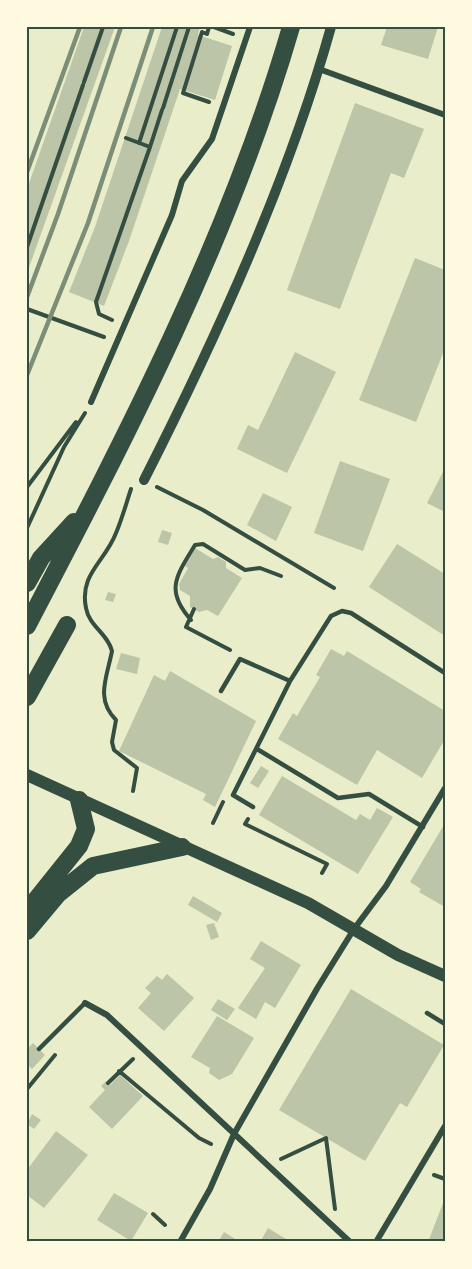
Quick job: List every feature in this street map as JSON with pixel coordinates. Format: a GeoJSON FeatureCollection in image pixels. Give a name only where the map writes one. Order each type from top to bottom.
{"type":"FeatureCollection","features":[{"type":"Feature","properties":{"kind":"highway"},"geometry":{"type":"LineString","coordinates":[[27,626],[91,504],[171,339],[259,127],[291,27]]}},
{"type":"Feature","properties":{"kind":"highway"},"geometry":{"type":"LineString","coordinates":[[27,583],[41,558],[91,504]]}},
{"type":"Feature","properties":{"kind":"highway"},"geometry":{"type":"LineString","coordinates":[[27,697],[67,625]]}},
{"type":"Feature","properties":{"kind":"highway"},"geometry":{"type":"LineString","coordinates":[[27,910],[79,846],[86,829],[79,800]]}},
{"type":"Feature","properties":{"kind":"highway"},"geometry":{"type":"LineString","coordinates":[[27,931],[58,894],[93,866],[182,847]]}},
{"type":"Feature","properties":{"kind":"main road"},"geometry":{"type":"LineString","coordinates":[[27,775],[308,903],[398,955],[445,976]]}},
{"type":"Feature","properties":{"kind":"street"},"geometry":{"type":"LineString","coordinates":[[92,402],[172,215],[182,181],[212,139],[250,27]]}},
{"type":"Feature","properties":{"kind":"street"},"geometry":{"type":"LineString","coordinates":[[144,480],[224,314],[289,153],[319,69],[331,27]]}},
{"type":"Feature","properties":{"kind":"street"},"geometry":{"type":"LineString","coordinates":[[319,69],[445,115]]}},
{"type":"Feature","properties":{"kind":"street"},"geometry":{"type":"LineString","coordinates":[[180,1242],[210,1189],[234,1134],[354,929],[387,886],[445,788]]}},
{"type":"Feature","properties":{"kind":"street"},"geometry":{"type":"LineString","coordinates":[[85,1004],[107,1015],[350,1242]]}},
{"type":"Feature","properties":{"kind":"street"},"geometry":{"type":"LineString","coordinates":[[376,1242],[445,1126]]}},
{"type":"Feature","properties":{"kind":"lane"},"geometry":{"type":"LineString","coordinates":[[253,807],[232,795],[290,681],[331,616],[342,611],[351,613],[445,673]]}},
{"type":"Feature","properties":{"kind":"lane"},"geometry":{"type":"LineString","coordinates":[[221,691],[240,659],[290,681]]}},
{"type":"Feature","properties":{"kind":"lane"},"geometry":{"type":"LineString","coordinates":[[257,749],[338,798],[369,794],[423,827]]}},
{"type":"Feature","properties":{"kind":"lane"},"geometry":{"type":"LineString","coordinates":[[39,1049],[85,1004]]}},
{"type":"Feature","properties":{"kind":"lane"},"geometry":{"type":"LineString","coordinates":[[427,1013],[445,1024]]}},
{"type":"Feature","properties":{"kind":"path"},"geometry":{"type":"LineString","coordinates":[[27,248],[103,27]]}},
{"type":"Feature","properties":{"kind":"path"},"geometry":{"type":"LineString","coordinates":[[140,143],[177,27]]}},
{"type":"Feature","properties":{"kind":"path"},"geometry":{"type":"LineString","coordinates":[[126,327],[99,314],[96,302],[189,27]]}},
{"type":"Feature","properties":{"kind":"path"},"geometry":{"type":"LineString","coordinates":[[209,27],[207,34],[202,32],[183,93],[224,108]]}},
{"type":"Feature","properties":{"kind":"path"},"geometry":{"type":"LineString","coordinates":[[214,27],[236,35]]}},
{"type":"Feature","properties":{"kind":"path"},"geometry":{"type":"LineString","coordinates":[[126,138],[150,147]]}},
{"type":"Feature","properties":{"kind":"path"},"geometry":{"type":"LineString","coordinates":[[27,487],[92,402]]}},
{"type":"Feature","properties":{"kind":"path"},"geometry":{"type":"LineString","coordinates":[[27,528],[64,447],[92,402]]}},
{"type":"Feature","properties":{"kind":"path"},"geometry":{"type":"LineString","coordinates":[[133,791],[137,768],[114,750],[112,742],[116,720],[105,705],[103,696],[112,651],[105,635],[89,617],[86,594],[88,576],[116,533],[136,481],[144,480],[213,516],[334,588]]}},
{"type":"Feature","properties":{"kind":"path"},"geometry":{"type":"LineString","coordinates":[[191,620],[176,601],[174,589],[176,576],[195,545],[203,544],[245,570],[260,568],[281,576]]}},
{"type":"Feature","properties":{"kind":"path"},"geometry":{"type":"LineString","coordinates":[[195,609],[186,627],[231,650],[240,659]]}},
{"type":"Feature","properties":{"kind":"path"},"geometry":{"type":"LineString","coordinates":[[253,807],[246,824],[327,864],[322,873]]}},
{"type":"Feature","properties":{"kind":"path"},"geometry":{"type":"LineString","coordinates":[[213,823],[219,809]]}},
{"type":"Feature","properties":{"kind":"path"},"geometry":{"type":"LineString","coordinates":[[27,1089],[56,1053]]}},
{"type":"Feature","properties":{"kind":"path"},"geometry":{"type":"LineString","coordinates":[[108,1083],[135,1057]]}},
{"type":"Feature","properties":{"kind":"path"},"geometry":{"type":"LineString","coordinates":[[119,1071],[199,1138],[211,1144]]}},
{"type":"Feature","properties":{"kind":"path"},"geometry":{"type":"LineString","coordinates":[[280,1159],[326,1138],[336,1211]]}},
{"type":"Feature","properties":{"kind":"path"},"geometry":{"type":"LineString","coordinates":[[434,1175],[445,1179]]}},
{"type":"Feature","properties":{"kind":"path"},"geometry":{"type":"LineString","coordinates":[[153,1214],[165,1225]]}},
{"type":"Feature","properties":{"kind":"building"},"geometry":{"type":"Polygon","coordinates":[[[84,27],[115,27],[27,273],[27,189],[84,27]]]}},
{"type":"Feature","properties":{"kind":"building"},"geometry":{"type":"Polygon","coordinates":[[[162,27],[200,27],[198,35],[232,46],[215,100],[180,89],[129,241],[104,306],[69,292],[95,227],[162,27]]]}},
{"type":"Feature","properties":{"kind":"building"},"geometry":{"type":"Polygon","coordinates":[[[387,27],[438,27],[428,59],[381,45],[387,27]]]}},
{"type":"Feature","properties":{"kind":"building"},"geometry":{"type":"Polygon","coordinates":[[[355,103],[424,129],[404,178],[391,173],[340,309],[287,290],[355,103]]]}},
{"type":"Feature","properties":{"kind":"building"},"geometry":{"type":"Polygon","coordinates":[[[415,258],[445,270],[445,348],[416,422],[359,400],[415,258]]]}},
{"type":"Feature","properties":{"kind":"building"},"geometry":{"type":"Polygon","coordinates":[[[295,352],[336,372],[287,473],[237,449],[248,425],[258,430],[295,352]]]}},
{"type":"Feature","properties":{"kind":"building"},"geometry":{"type":"Polygon","coordinates":[[[340,461],[390,479],[363,551],[314,533],[340,461]]]}},
{"type":"Feature","properties":{"kind":"building"},"geometry":{"type":"Polygon","coordinates":[[[445,468],[445,512],[427,503],[445,468]]]}},
{"type":"Feature","properties":{"kind":"building"},"geometry":{"type":"Polygon","coordinates":[[[263,493],[292,507],[276,541],[247,525],[263,493]]]}},
{"type":"Feature","properties":{"kind":"building"},"geometry":{"type":"Polygon","coordinates":[[[162,530],[172,533],[168,545],[158,542],[162,530]]]}},
{"type":"Feature","properties":{"kind":"building"},"geometry":{"type":"Polygon","coordinates":[[[397,544],[445,574],[445,636],[369,587],[397,544]]]}},
{"type":"Feature","properties":{"kind":"building"},"geometry":{"type":"Polygon","coordinates":[[[195,548],[213,559],[218,557],[226,562],[226,568],[242,578],[218,616],[207,610],[199,612],[190,607],[190,596],[180,590],[179,584],[188,568],[185,566],[195,548]]]}},
{"type":"Feature","properties":{"kind":"building"},"geometry":{"type":"Polygon","coordinates":[[[108,592],[116,594],[113,602],[105,600],[108,592]]]}},
{"type":"Feature","properties":{"kind":"building"},"geometry":{"type":"Polygon","coordinates":[[[331,649],[344,656],[347,651],[445,711],[445,739],[422,778],[377,750],[357,785],[278,739],[293,713],[297,716],[320,677],[316,675],[331,649]]]}},
{"type":"Feature","properties":{"kind":"building"},"geometry":{"type":"Polygon","coordinates":[[[121,653],[140,658],[137,674],[116,669],[121,653]]]}},
{"type":"Feature","properties":{"kind":"building"},"geometry":{"type":"Polygon","coordinates":[[[170,671],[256,721],[215,807],[203,800],[206,794],[119,751],[154,675],[165,681],[170,671]]]}},
{"type":"Feature","properties":{"kind":"building"},"geometry":{"type":"Polygon","coordinates":[[[261,766],[269,771],[258,788],[250,783],[261,766]]]}},
{"type":"Feature","properties":{"kind":"building"},"geometry":{"type":"Polygon","coordinates":[[[282,776],[356,820],[360,814],[370,820],[377,808],[393,817],[358,874],[259,815],[282,776]]]}},
{"type":"Feature","properties":{"kind":"building"},"geometry":{"type":"Polygon","coordinates":[[[445,823],[445,907],[419,892],[421,889],[410,882],[445,823]]]}},
{"type":"Feature","properties":{"kind":"building"},"geometry":{"type":"Polygon","coordinates":[[[193,896],[222,913],[217,922],[188,905],[193,896]]]}},
{"type":"Feature","properties":{"kind":"building"},"geometry":{"type":"Polygon","coordinates":[[[214,923],[219,937],[211,940],[206,925],[214,923]]]}},
{"type":"Feature","properties":{"kind":"building"},"geometry":{"type":"Polygon","coordinates":[[[261,941],[301,965],[275,1008],[265,1002],[256,1019],[238,1008],[265,968],[250,959],[261,941]]]}},
{"type":"Feature","properties":{"kind":"building"},"geometry":{"type":"Polygon","coordinates":[[[167,974],[194,998],[164,1031],[138,1008],[151,993],[145,988],[157,976],[162,980],[167,974]]]}},
{"type":"Feature","properties":{"kind":"building"},"geometry":{"type":"Polygon","coordinates":[[[351,989],[444,1045],[407,1107],[400,1103],[365,1161],[279,1110],[351,989]]]}},
{"type":"Feature","properties":{"kind":"building"},"geometry":{"type":"Polygon","coordinates":[[[218,999],[235,1009],[227,1020],[211,1010],[218,999]]]}},
{"type":"Feature","properties":{"kind":"building"},"geometry":{"type":"Polygon","coordinates":[[[217,1016],[254,1038],[232,1074],[219,1080],[209,1073],[210,1068],[191,1057],[217,1016]]]}},
{"type":"Feature","properties":{"kind":"building"},"geometry":{"type":"Polygon","coordinates":[[[33,1043],[45,1055],[32,1069],[27,1064],[27,1049],[33,1043]]]}},
{"type":"Feature","properties":{"kind":"building"},"geometry":{"type":"Polygon","coordinates":[[[120,1075],[143,1096],[112,1129],[89,1107],[105,1090],[101,1086],[106,1081],[110,1085],[120,1075]]]}},
{"type":"Feature","properties":{"kind":"building"},"geometry":{"type":"Polygon","coordinates":[[[32,1114],[41,1120],[34,1129],[27,1124],[32,1114]]]}},
{"type":"Feature","properties":{"kind":"building"},"geometry":{"type":"Polygon","coordinates":[[[56,1131],[88,1155],[44,1208],[27,1195],[27,1170],[56,1131]]]}},
{"type":"Feature","properties":{"kind":"building"},"geometry":{"type":"Polygon","coordinates":[[[114,1193],[148,1213],[131,1241],[97,1220],[114,1193]]]}},
{"type":"Feature","properties":{"kind":"building"},"geometry":{"type":"Polygon","coordinates":[[[445,1198],[445,1242],[428,1242],[445,1198]]]}},
{"type":"Feature","properties":{"kind":"building"},"geometry":{"type":"Polygon","coordinates":[[[268,1228],[291,1242],[260,1242],[268,1228]]]}},
{"type":"Feature","properties":{"kind":"building"},"geometry":{"type":"Polygon","coordinates":[[[224,1232],[240,1242],[218,1242],[224,1232]]]}},
{"type":"Feature","properties":{"kind":"railway"},"geometry":{"type":"LineString","coordinates":[[27,172],[80,27]]}},
{"type":"Feature","properties":{"kind":"railway"},"geometry":{"type":"LineString","coordinates":[[27,297],[58,214],[121,27]]}},
{"type":"Feature","properties":{"kind":"railway"},"geometry":{"type":"LineString","coordinates":[[27,375],[88,223],[153,27]]}}]}
